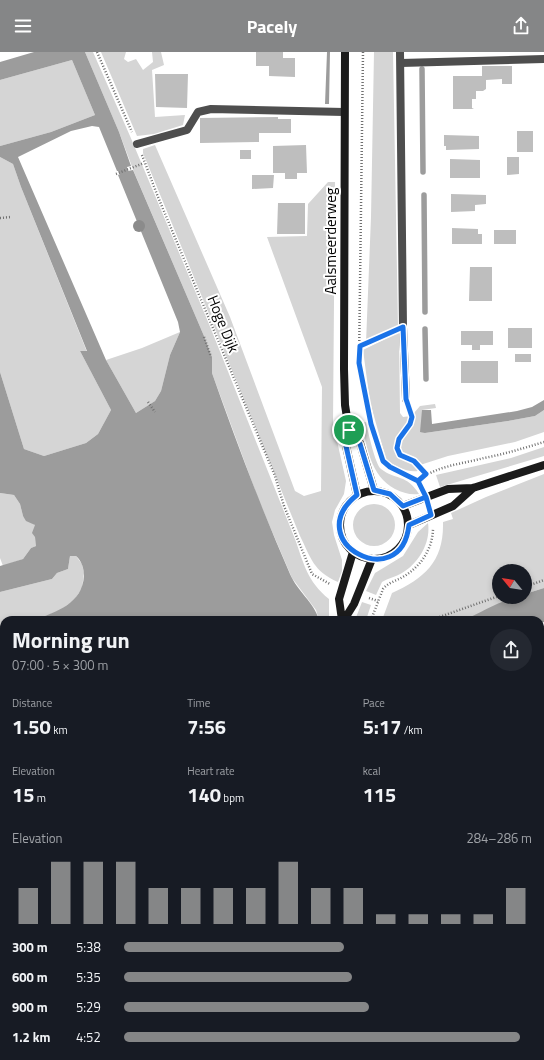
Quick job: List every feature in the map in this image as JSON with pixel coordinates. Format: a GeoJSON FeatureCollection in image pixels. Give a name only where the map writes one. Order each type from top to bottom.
{"type":"FeatureCollection","features":[{"type":"Feature","properties":{"kind":"street","name":"Aalsmeerderweg"},"geometry":{"type":"LineString","coordinates":[[345,52],[344,369],[345,405],[349,430],[346,446],[357,495]]}},
{"type":"Feature","properties":{"kind":"street"},"geometry":{"type":"LineString","coordinates":[[400,52],[403,327],[406,399]]}},
{"type":"Feature","properties":{"kind":"street"},"geometry":{"type":"LineString","coordinates":[[401,63],[544,59]]}},
{"type":"Feature","properties":{"kind":"street"},"geometry":{"type":"LineString","coordinates":[[137,144],[187,130],[198,112],[211,109],[344,112]]}},
{"type":"Feature","properties":{"kind":"street","name":"Aalsmeerderweg"},"geometry":{"type":"LineString","coordinates":[[349,430],[360,444],[374,490]]}},
{"type":"Feature","properties":{"kind":"street"},"geometry":{"type":"LineString","coordinates":[[403,506],[448,489],[473,488],[544,464]]}},
{"type":"Feature","properties":{"kind":"street"},"geometry":{"type":"LineString","coordinates":[[409,525],[453,506],[473,488]]}},
{"type":"Feature","properties":{"kind":"street"},"geometry":{"type":"LineString","coordinates":[[374,490],[390,494],[403,506],[409,525],[405,540],[398,550],[388,556],[372,559],[365,558],[353,552],[346,545],[342,536],[341,522],[344,509],[350,501],[357,495],[374,490]]}},
{"type":"Feature","properties":{"kind":"street"},"geometry":{"type":"LineString","coordinates":[[342,616],[339,599],[353,552]]}},
{"type":"Feature","properties":{"kind":"street"},"geometry":{"type":"LineString","coordinates":[[346,616],[354,604],[372,559]]}},
{"type":"Feature","properties":{"kind":"path","name":"Hoge Dijk"},"geometry":{"type":"LineString","coordinates":[[97,52],[137,144],[275,476],[284,506],[312,574],[325,582],[342,589]]}},
{"type":"Feature","properties":{"kind":"path"},"geometry":{"type":"LineString","coordinates":[[363,52],[359,363],[371,424],[383,461],[390,467],[418,481],[426,497]]}},
{"type":"Feature","properties":{"kind":"path"},"geometry":{"type":"LineString","coordinates":[[117,174],[144,163]]}},
{"type":"Feature","properties":{"kind":"path"},"geometry":{"type":"LineString","coordinates":[[0,218],[11,217]]}},
{"type":"Feature","properties":{"kind":"path"},"geometry":{"type":"LineString","coordinates":[[360,346],[403,327]]}},
{"type":"Feature","properties":{"kind":"path"},"geometry":{"type":"LineString","coordinates":[[204,337],[211,357]]}},
{"type":"Feature","properties":{"kind":"path"},"geometry":{"type":"LineString","coordinates":[[406,399],[412,417],[412,422],[399,439],[397,448],[400,455],[414,461],[426,474]]}},
{"type":"Feature","properties":{"kind":"path"},"geometry":{"type":"LineString","coordinates":[[148,402],[155,412]]}},
{"type":"Feature","properties":{"kind":"path"},"geometry":{"type":"LineString","coordinates":[[418,481],[426,474],[440,468],[517,451],[544,442]]}},
{"type":"Feature","properties":{"kind":"path"},"geometry":{"type":"LineString","coordinates":[[373,616],[383,589],[390,583],[411,572],[420,563],[428,551],[433,530],[431,515]]}},
{"type":"Feature","properties":{"kind":"path"},"geometry":{"type":"LineString","coordinates":[[532,584],[544,580]]}},
{"type":"Feature","properties":{"kind":"path"},"geometry":{"type":"LineString","coordinates":[[442,616],[492,598]]}},
{"type":"Feature","properties":{"kind":"shaded area"},"geometry":{"type":"Polygon","coordinates":[[[34,52],[85,52],[119,132],[131,166],[127,167],[128,171],[133,170],[204,336],[212,357],[212,373],[269,524],[293,580],[318,616],[45,616],[60,610],[73,600],[79,593],[82,586],[84,573],[81,563],[76,556],[70,556],[68,569],[57,573],[52,579],[0,592],[0,566],[23,559],[31,548],[36,546],[35,537],[32,533],[35,525],[26,521],[20,504],[14,495],[0,493],[0,372],[24,449],[44,456],[86,443],[98,434],[111,410],[80,351],[87,351],[13,164],[0,157],[0,146],[51,132],[95,115],[72,60],[0,80],[0,62],[34,52]],[[92,126],[71,131],[18,157],[106,360],[136,413],[155,401],[161,391],[170,355],[180,332],[178,322],[118,175],[120,174],[117,171],[99,127],[92,126]]]}},
{"type":"Feature","properties":{"kind":"shaded area"},"geometry":{"type":"Polygon","coordinates":[[[85,52],[93,52],[130,136],[209,324],[307,572],[316,586],[329,599],[329,616],[318,616],[316,610],[292,578],[259,501],[212,373],[212,357],[204,336],[134,172],[119,132],[85,52]]]}},
{"type":"Feature","properties":{"kind":"shaded area"},"geometry":{"type":"Polygon","coordinates":[[[101,52],[126,52],[124,59],[128,62],[136,59],[143,70],[153,62],[152,52],[161,52],[164,65],[152,70],[155,117],[185,115],[183,125],[154,134],[137,136],[101,52]]]}},
{"type":"Feature","properties":{"kind":"shaded area"},"geometry":{"type":"Polygon","coordinates":[[[327,52],[330,52],[329,104],[325,104],[327,52]]]}},
{"type":"Feature","properties":{"kind":"shaded area"},"geometry":{"type":"Polygon","coordinates":[[[374,52],[393,52],[398,326],[366,343],[371,217],[374,52]]]}},
{"type":"Feature","properties":{"kind":"shaded area"},"geometry":{"type":"Polygon","coordinates":[[[72,60],[95,115],[51,132],[0,146],[0,80],[72,60]]]}},
{"type":"Feature","properties":{"kind":"shaded area"},"geometry":{"type":"Polygon","coordinates":[[[155,145],[230,317],[295,491],[304,496],[321,491],[322,387],[267,237],[307,236],[308,204],[328,182],[335,182],[333,423],[346,481],[344,494],[335,510],[332,522],[334,535],[342,560],[342,571],[338,582],[330,578],[318,568],[310,557],[300,536],[143,153],[143,149],[155,145]]]}},
{"type":"Feature","properties":{"kind":"shaded area"},"geometry":{"type":"Polygon","coordinates":[[[0,157],[13,164],[87,352],[80,351],[111,410],[98,434],[86,443],[44,456],[24,449],[0,372],[0,157]]]}},
{"type":"Feature","properties":{"kind":"shaded area"},"geometry":{"type":"Polygon","coordinates":[[[180,332],[170,355],[161,391],[155,401],[136,413],[106,360],[142,348],[180,332]]]}},
{"type":"Feature","properties":{"kind":"shaded area"},"geometry":{"type":"Polygon","coordinates":[[[399,332],[400,413],[403,417],[411,416],[408,424],[396,443],[395,448],[400,457],[416,466],[418,471],[410,471],[401,468],[386,459],[370,402],[363,350],[399,332]]]}},
{"type":"Feature","properties":{"kind":"shaded area"},"geometry":{"type":"Polygon","coordinates":[[[544,400],[544,410],[535,416],[425,433],[420,432],[422,410],[431,410],[432,424],[517,411],[532,407],[544,400]]]}},
{"type":"Feature","properties":{"kind":"shaded area"},"geometry":{"type":"Polygon","coordinates":[[[435,404],[436,408],[422,410],[425,433],[535,416],[544,410],[544,432],[515,442],[448,456],[420,465],[401,453],[399,444],[413,424],[414,413],[420,406],[435,404]]]}},
{"type":"Feature","properties":{"kind":"shaded area"},"geometry":{"type":"Polygon","coordinates":[[[366,422],[376,461],[381,469],[410,483],[419,494],[404,493],[395,489],[380,476],[375,469],[368,452],[361,423],[366,422]]]}},
{"type":"Feature","properties":{"kind":"shaded area"},"geometry":{"type":"Polygon","coordinates":[[[544,447],[544,456],[440,487],[436,475],[511,458],[544,447]]]}},
{"type":"Feature","properties":{"kind":"shaded area"},"geometry":{"type":"Polygon","coordinates":[[[544,474],[544,588],[532,592],[532,564],[492,564],[492,604],[501,604],[473,616],[383,616],[392,593],[414,581],[423,574],[436,558],[440,547],[443,522],[453,519],[451,513],[486,497],[544,474]]]}},
{"type":"Feature","properties":{"kind":"shaded area"},"geometry":{"type":"Polygon","coordinates":[[[0,493],[14,495],[20,504],[23,516],[35,525],[36,546],[31,548],[23,559],[3,566],[0,558],[0,493]]]}},
{"type":"Feature","properties":{"kind":"shaded area"},"geometry":{"type":"Polygon","coordinates":[[[370,504],[378,504],[389,510],[395,521],[395,529],[389,540],[378,546],[370,546],[359,540],[353,529],[353,521],[359,510],[370,504]]]}},
{"type":"Feature","properties":{"kind":"shaded area"},"geometry":{"type":"Polygon","coordinates":[[[428,523],[428,537],[426,545],[414,564],[400,574],[382,582],[376,595],[366,591],[375,573],[403,556],[418,532],[428,523]]]}},
{"type":"Feature","properties":{"kind":"shaded area"},"geometry":{"type":"Polygon","coordinates":[[[70,556],[76,556],[82,564],[84,573],[82,588],[75,599],[61,610],[45,616],[0,616],[0,592],[52,579],[57,573],[68,569],[70,556]]]}},
{"type":"Feature","properties":{"kind":"shaded area"},"geometry":{"type":"Polygon","coordinates":[[[544,588],[544,616],[473,616],[498,604],[532,604],[532,592],[544,588]]]}},
{"type":"Feature","properties":{"kind":"shaded area"},"geometry":{"type":"Polygon","coordinates":[[[362,602],[371,605],[367,616],[357,616],[362,602]]]}},
{"type":"Feature","properties":{"kind":"building"},"geometry":{"type":"Polygon","coordinates":[[[256,52],[283,52],[283,58],[295,58],[295,77],[269,76],[269,66],[256,66],[256,52]]]}},
{"type":"Feature","properties":{"kind":"building"},"geometry":{"type":"Polygon","coordinates":[[[482,66],[512,66],[512,84],[502,84],[502,79],[486,80],[486,89],[483,91],[476,91],[476,99],[472,99],[472,108],[474,109],[453,109],[453,76],[482,76],[482,66]]]}},
{"type":"Feature","properties":{"kind":"building"},"geometry":{"type":"Polygon","coordinates":[[[155,74],[188,74],[187,108],[156,107],[155,74]]]}},
{"type":"Feature","properties":{"kind":"building"},"geometry":{"type":"Polygon","coordinates":[[[278,117],[278,119],[291,119],[291,133],[259,133],[259,142],[200,143],[200,118],[278,117]]]}},
{"type":"Feature","properties":{"kind":"building"},"geometry":{"type":"Polygon","coordinates":[[[517,131],[533,131],[533,152],[517,152],[517,131]]]}},
{"type":"Feature","properties":{"kind":"building"},"geometry":{"type":"Polygon","coordinates":[[[444,135],[479,136],[479,149],[446,150],[446,146],[444,146],[444,135]]]}},
{"type":"Feature","properties":{"kind":"building"},"geometry":{"type":"Polygon","coordinates":[[[306,145],[307,173],[297,173],[297,179],[285,179],[285,173],[273,173],[273,146],[306,145]]]}},
{"type":"Feature","properties":{"kind":"building"},"geometry":{"type":"Polygon","coordinates":[[[240,150],[251,150],[251,159],[240,159],[240,150]]]}},
{"type":"Feature","properties":{"kind":"building"},"geometry":{"type":"Polygon","coordinates":[[[507,157],[519,157],[519,174],[507,175],[507,157]]]}},
{"type":"Feature","properties":{"kind":"building"},"geometry":{"type":"Polygon","coordinates":[[[450,159],[480,160],[480,178],[450,178],[450,159]]]}},
{"type":"Feature","properties":{"kind":"building"},"geometry":{"type":"Polygon","coordinates":[[[252,175],[274,175],[273,188],[252,189],[252,175]]]}},
{"type":"Feature","properties":{"kind":"building"},"geometry":{"type":"Polygon","coordinates":[[[451,194],[486,195],[486,204],[475,205],[475,211],[451,212],[451,194]]]}},
{"type":"Feature","properties":{"kind":"building"},"geometry":{"type":"Polygon","coordinates":[[[278,203],[305,203],[305,234],[277,234],[278,203]]]}},
{"type":"Feature","properties":{"kind":"building"},"geometry":{"type":"Polygon","coordinates":[[[452,228],[478,229],[478,234],[482,234],[482,244],[452,244],[452,228]]]}},
{"type":"Feature","properties":{"kind":"building"},"geometry":{"type":"Polygon","coordinates":[[[494,230],[516,230],[516,244],[494,244],[494,230]]]}},
{"type":"Feature","properties":{"kind":"building"},"geometry":{"type":"Polygon","coordinates":[[[470,267],[492,267],[492,301],[469,301],[470,267]]]}},
{"type":"Feature","properties":{"kind":"building"},"geometry":{"type":"Polygon","coordinates":[[[508,328],[532,328],[532,348],[508,348],[508,328]]]}},
{"type":"Feature","properties":{"kind":"building"},"geometry":{"type":"Polygon","coordinates":[[[461,331],[493,331],[493,345],[480,345],[480,350],[472,350],[472,345],[461,345],[461,331]]]}},
{"type":"Feature","properties":{"kind":"building"},"geometry":{"type":"Polygon","coordinates":[[[515,354],[531,354],[531,362],[515,362],[515,354]]]}},
{"type":"Feature","properties":{"kind":"building"},"geometry":{"type":"Polygon","coordinates":[[[461,361],[498,361],[498,383],[461,383],[461,361]]]}},
{"type":"Feature","properties":{"kind":"waterway"},"geometry":{"type":"LineString","coordinates":[[422,69],[423,172]]}},
{"type":"Feature","properties":{"kind":"waterway"},"geometry":{"type":"LineString","coordinates":[[424,195],[425,312]]}},
{"type":"Feature","properties":{"kind":"waterway"},"geometry":{"type":"LineString","coordinates":[[425,329],[426,379]]}},
{"type":"Feature","properties":{"kind":"route"},"geometry":{"type":"LineString","coordinates":[[349,430],[346,446],[357,495],[344,509],[340,527],[342,536],[346,545],[353,552],[365,558],[380,559],[395,552],[400,547],[408,533],[409,525],[431,515],[426,497],[422,489],[418,481],[426,474],[414,461],[400,455],[397,448],[399,439],[412,422],[412,417],[406,399],[403,327],[360,346],[359,363],[371,424],[383,461],[390,467],[418,481],[422,489],[426,497],[403,506],[390,494],[374,490],[360,444],[349,430]]}}]}
